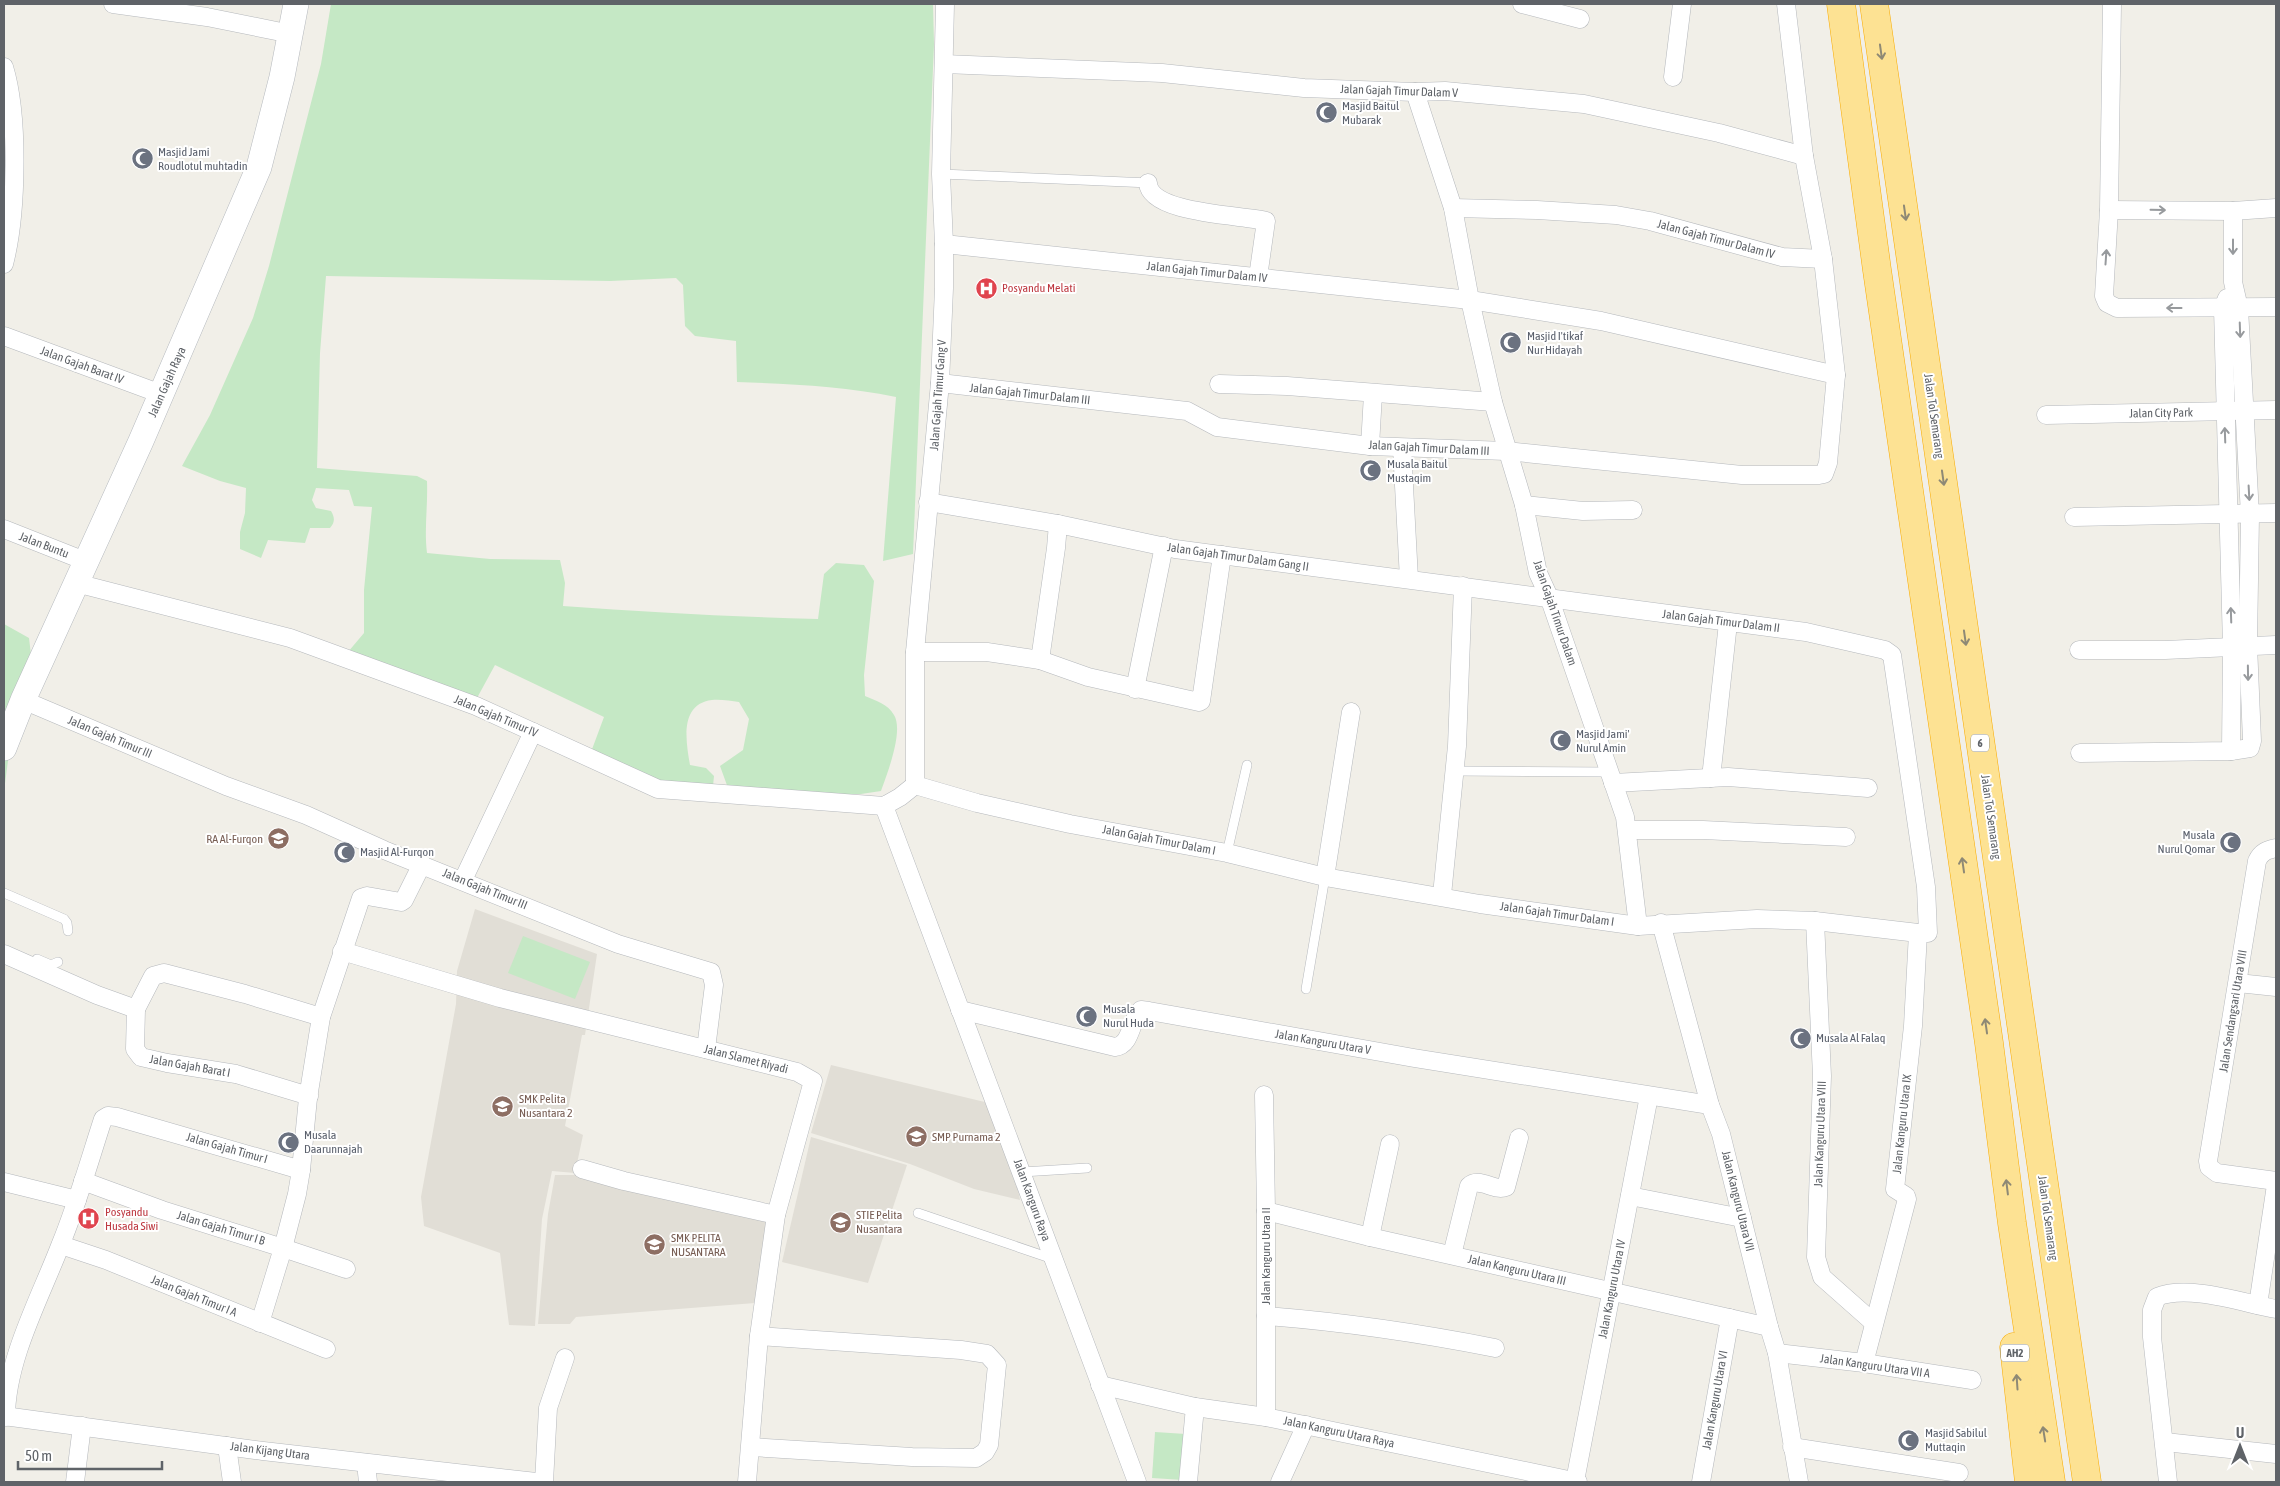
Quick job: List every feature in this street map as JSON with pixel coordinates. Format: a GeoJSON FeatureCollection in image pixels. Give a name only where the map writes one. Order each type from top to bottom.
{"type":"FeatureCollection","features":[{"type":"Feature","properties":{"kind":"highway"},"geometry":{"type":"LineString","coordinates":[[1841,4],[1878,279],[1987,1033],[2012,1223],[2051,1482]]}},
{"type":"Feature","properties":{"kind":"highway","name":"Jalan Tol Semarang"},"geometry":{"type":"LineString","coordinates":[[1874,4],[2087,1482]]}},
{"type":"Feature","properties":{"kind":"highway","name":"AH2"},"geometry":{"type":"LineString","coordinates":[[2012,1223],[2014,1346],[2029,1482]]}},
{"type":"Feature","properties":{"kind":"main road","name":"Jalan Gajah Raya"},"geometry":{"type":"LineString","coordinates":[[4,748],[23,700],[85,560],[161,394],[258,166],[270,127],[296,4]]}},
{"type":"Feature","properties":{"kind":"street"},"geometry":{"type":"LineString","coordinates":[[113,4],[207,17],[291,34]]}},
{"type":"Feature","properties":{"kind":"street","name":"Jalan Gajah Timur Gang V"},"geometry":{"type":"LineString","coordinates":[[915,785],[915,652],[940,383],[944,244],[940,174],[945,4]]}},
{"type":"Feature","properties":{"kind":"street"},"geometry":{"type":"LineString","coordinates":[[1522,4],[1580,19]]}},
{"type":"Feature","properties":{"kind":"street"},"geometry":{"type":"LineString","coordinates":[[1673,77],[1682,4]]}},
{"type":"Feature","properties":{"kind":"street"},"geometry":{"type":"LineString","coordinates":[[1786,4],[1804,156],[1823,259],[1836,375]]}},
{"type":"Feature","properties":{"kind":"street"},"geometry":{"type":"LineString","coordinates":[[2112,4],[2109,210],[2104,296],[2106,303],[2117,308],[2276,307]]}},
{"type":"Feature","properties":{"kind":"street","name":"Jalan Gajah Timur Dalam V"},"geometry":{"type":"LineString","coordinates":[[944,64],[1162,73],[1304,88],[1445,92],[1584,104],[1719,133],[1804,156]]}},
{"type":"Feature","properties":{"kind":"street"},"geometry":{"type":"LineString","coordinates":[[4,67],[10,87],[12,103],[14,189],[10,243],[4,264]]}},
{"type":"Feature","properties":{"kind":"street"},"geometry":{"type":"LineString","coordinates":[[1415,92],[1453,208],[1470,300]]}},
{"type":"Feature","properties":{"kind":"street"},"geometry":{"type":"LineString","coordinates":[[1151,183],[1151,191],[1173,206],[1266,221],[1258,277]]}},
{"type":"Feature","properties":{"kind":"street","name":"Jalan Gajah Timur Dalam IV"},"geometry":{"type":"LineString","coordinates":[[1453,208],[1537,210],[1616,215],[1650,221],[1782,257],[1823,259]]}},
{"type":"Feature","properties":{"kind":"street"},"geometry":{"type":"LineString","coordinates":[[2109,210],[2233,211],[2276,208]]}},
{"type":"Feature","properties":{"kind":"street"},"geometry":{"type":"LineString","coordinates":[[2233,211],[2233,282],[2224,412],[2227,515],[2240,645]]}},
{"type":"Feature","properties":{"kind":"street","name":"Jalan Gajah Timur Dalam IV"},"geometry":{"type":"LineString","coordinates":[[944,244],[1470,300],[1601,321],[1836,375]]}},
{"type":"Feature","properties":{"kind":"street","name":"Jalan Gajah Timur Dalam"},"geometry":{"type":"LineString","coordinates":[[1470,300],[1506,451],[1524,505],[1538,573],[1550,597],[1626,817],[1638,926]]}},
{"type":"Feature","properties":{"kind":"street"},"geometry":{"type":"LineString","coordinates":[[2080,753],[2231,751],[2250,515],[2245,411],[2231,308]]}},
{"type":"Feature","properties":{"kind":"street","name":"Jalan Gajah Barat IV"},"geometry":{"type":"LineString","coordinates":[[4,336],[161,394]]}},
{"type":"Feature","properties":{"kind":"street","name":"Jalan Gajah Timur Dalam III"},"geometry":{"type":"LineString","coordinates":[[940,383],[1187,411],[1212,425],[1223,428],[1370,446],[1506,451],[1742,475],[1819,475],[1824,474],[1828,463],[1836,375]]}},
{"type":"Feature","properties":{"kind":"street"},"geometry":{"type":"LineString","coordinates":[[1219,384],[1288,386],[1494,402]]}},
{"type":"Feature","properties":{"kind":"street"},"geometry":{"type":"LineString","coordinates":[[1370,446],[1373,394]]}},
{"type":"Feature","properties":{"kind":"street","name":"Jalan City Park"},"geometry":{"type":"LineString","coordinates":[[2046,415],[2276,410]]}},
{"type":"Feature","properties":{"kind":"street"},"geometry":{"type":"LineString","coordinates":[[1402,448],[1409,579]]}},
{"type":"Feature","properties":{"kind":"street","name":"Jalan Gajah Timur Dalam Gang II"},"geometry":{"type":"LineString","coordinates":[[928,502],[1222,555],[1375,577],[1409,579],[1550,597]]}},
{"type":"Feature","properties":{"kind":"street"},"geometry":{"type":"LineString","coordinates":[[1524,505],[1583,511],[1633,510]]}},
{"type":"Feature","properties":{"kind":"street"},"geometry":{"type":"LineString","coordinates":[[2074,517],[2276,513]]}},
{"type":"Feature","properties":{"kind":"street"},"geometry":{"type":"LineString","coordinates":[[1040,660],[1058,524]]}},
{"type":"Feature","properties":{"kind":"street","name":"Jalan Buntu"},"geometry":{"type":"LineString","coordinates":[[4,528],[85,560]]}},
{"type":"Feature","properties":{"kind":"street"},"geometry":{"type":"LineString","coordinates":[[1136,689],[1164,546]]}},
{"type":"Feature","properties":{"kind":"street"},"geometry":{"type":"LineString","coordinates":[[915,652],[987,652],[1040,660],[1088,677],[1196,703],[1201,700],[1222,555]]}},
{"type":"Feature","properties":{"kind":"street","name":"Jalan Gajah Timur IV"},"geometry":{"type":"LineString","coordinates":[[76,583],[290,638],[476,706],[658,789],[884,806]]}},
{"type":"Feature","properties":{"kind":"street"},"geometry":{"type":"LineString","coordinates":[[1442,895],[1455,770],[1463,586]]}},
{"type":"Feature","properties":{"kind":"street","name":"Jalan Gajah Timur Dalam II"},"geometry":{"type":"LineString","coordinates":[[1550,597],[1728,623],[1806,632],[1890,653],[1926,887],[1928,932],[1918,934]]}},
{"type":"Feature","properties":{"kind":"street"},"geometry":{"type":"LineString","coordinates":[[1711,778],[1728,623]]}},
{"type":"Feature","properties":{"kind":"street"},"geometry":{"type":"LineString","coordinates":[[2078,650],[2165,650],[2276,644]]}},
{"type":"Feature","properties":{"kind":"street","name":"Jalan Gajah Timur III"},"geometry":{"type":"LineString","coordinates":[[23,700],[226,786],[306,815],[618,944],[711,972],[714,985],[706,1049]]}},
{"type":"Feature","properties":{"kind":"street"},"geometry":{"type":"LineString","coordinates":[[1325,876],[1351,712]]}},
{"type":"Feature","properties":{"kind":"street"},"geometry":{"type":"LineString","coordinates":[[463,880],[533,732]]}},
{"type":"Feature","properties":{"kind":"street"},"geometry":{"type":"LineString","coordinates":[[1611,777],[1770,780],[1868,788]]}},
{"type":"Feature","properties":{"kind":"street"},"geometry":{"type":"LineString","coordinates":[[884,806],[900,797],[915,785]]}},
{"type":"Feature","properties":{"kind":"street","name":"Jalan Gajah Timur Dalam I"},"geometry":{"type":"LineString","coordinates":[[915,785],[977,803],[1070,824],[1227,853],[1325,876],[1442,895],[1480,904],[1638,926],[1661,923],[1757,919],[1815,921],[1918,934]]}},
{"type":"Feature","properties":{"kind":"street","name":"Jalan Kanguru Raya"},"geometry":{"type":"LineString","coordinates":[[884,806],[1137,1482]]}},
{"type":"Feature","properties":{"kind":"street"},"geometry":{"type":"LineString","coordinates":[[1627,830],[1703,830],[1846,837]]}},
{"type":"Feature","properties":{"kind":"street","name":"Jalan Sendangsari Utara VIII"},"geometry":{"type":"LineString","coordinates":[[2276,848],[2266,850],[2260,856],[2209,1167],[2217,1173],[2276,1181]]}},
{"type":"Feature","properties":{"kind":"street"},"geometry":{"type":"LineString","coordinates":[[260,1323],[297,1194],[309,1096],[322,1016],[342,951],[361,898],[367,896],[401,902],[404,900],[422,864]]}},
{"type":"Feature","properties":{"kind":"street","name":"Jalan Kanguru Utara VIII"},"geometry":{"type":"LineString","coordinates":[[1815,921],[1822,1076],[1816,1258],[1822,1276],[1874,1323]]}},
{"type":"Feature","properties":{"kind":"street","name":"Jalan Kanguru Utara VII"},"geometry":{"type":"LineString","coordinates":[[1661,923],[1710,1105],[1720,1134],[1768,1328],[1777,1353],[1799,1482]]}},
{"type":"Feature","properties":{"kind":"street","name":"Jalan Kanguru Utara IX"},"geometry":{"type":"LineString","coordinates":[[1864,1363],[1907,1199],[1906,1196],[1895,1189],[1913,1026],[1918,934]]}},
{"type":"Feature","properties":{"kind":"street","name":"Jalan Slamet Riyadi"},"geometry":{"type":"LineString","coordinates":[[342,951],[500,998],[798,1072],[813,1082],[776,1215],[759,1336],[747,1482]]}},
{"type":"Feature","properties":{"kind":"street"},"geometry":{"type":"LineString","coordinates":[[4,954],[97,995],[136,1009],[153,976],[164,973],[322,1016]]}},
{"type":"Feature","properties":{"kind":"street"},"geometry":{"type":"LineString","coordinates":[[2238,983],[2276,987]]}},
{"type":"Feature","properties":{"kind":"street","name":"Jalan Gajah Barat I"},"geometry":{"type":"LineString","coordinates":[[136,1009],[135,1049],[142,1057],[236,1074],[309,1096]]}},
{"type":"Feature","properties":{"kind":"street","name":"Jalan Kanguru Utara V"},"geometry":{"type":"LineString","coordinates":[[960,1010],[1115,1047],[1120,1046],[1126,1041],[1136,1015],[1142,1010],[1149,1010],[1414,1058],[1710,1105]]}},
{"type":"Feature","properties":{"kind":"street","name":"Jalan Kanguru Utara II"},"geometry":{"type":"LineString","coordinates":[[1264,1095],[1266,1417]]}},
{"type":"Feature","properties":{"kind":"street","name":"Jalan Kanguru Utara IV"},"geometry":{"type":"LineString","coordinates":[[1576,1482],[1649,1096]]}},
{"type":"Feature","properties":{"kind":"street","name":"Jalan Gajah Timur I"},"geometry":{"type":"LineString","coordinates":[[5,1417],[6,1401],[19,1351],[61,1245],[103,1119],[108,1116],[117,1117],[301,1170]]}},
{"type":"Feature","properties":{"kind":"street"},"geometry":{"type":"LineString","coordinates":[[1452,1255],[1469,1186],[1477,1182],[1500,1189],[1506,1187],[1519,1138]]}},
{"type":"Feature","properties":{"kind":"street"},"geometry":{"type":"LineString","coordinates":[[1370,1237],[1390,1144]]}},
{"type":"Feature","properties":{"kind":"street"},"geometry":{"type":"LineString","coordinates":[[582,1169],[624,1181],[776,1215]]}},
{"type":"Feature","properties":{"kind":"street","name":"Jalan Gajah Timur I B"},"geometry":{"type":"LineString","coordinates":[[83,1181],[162,1210],[346,1269]]}},
{"type":"Feature","properties":{"kind":"street"},"geometry":{"type":"LineString","coordinates":[[4,1182],[77,1200]]}},
{"type":"Feature","properties":{"kind":"street"},"geometry":{"type":"LineString","coordinates":[[2258,1305],[2276,1185]]}},
{"type":"Feature","properties":{"kind":"street"},"geometry":{"type":"LineString","coordinates":[[1630,1196],[1742,1218]]}},
{"type":"Feature","properties":{"kind":"street","name":"Jalan Kanguru Utara III"},"geometry":{"type":"LineString","coordinates":[[1266,1211],[1370,1237],[1768,1328]]}},
{"type":"Feature","properties":{"kind":"street","name":"Jalan Gajah Timur I A"},"geometry":{"type":"LineString","coordinates":[[61,1245],[106,1260],[326,1349]]}},
{"type":"Feature","properties":{"kind":"street"},"geometry":{"type":"LineString","coordinates":[[2168,1482],[2152,1337],[2152,1310],[2157,1297],[2167,1292],[2193,1293],[2276,1309]]}},
{"type":"Feature","properties":{"kind":"street"},"geometry":{"type":"LineString","coordinates":[[1266,1316],[1338,1322],[1416,1332],[1495,1348]]}},
{"type":"Feature","properties":{"kind":"street","name":"Jalan Kanguru Utara VI"},"geometry":{"type":"LineString","coordinates":[[1701,1482],[1730,1318]]}},
{"type":"Feature","properties":{"kind":"street"},"geometry":{"type":"LineString","coordinates":[[751,1447],[912,1457],[976,1458],[985,1452],[989,1445],[996,1365],[987,1354],[961,1350],[759,1336]]}},
{"type":"Feature","properties":{"kind":"street","name":"Jalan Kanguru Utara VII A"},"geometry":{"type":"LineString","coordinates":[[1777,1353],[1864,1363],[1972,1380]]}},
{"type":"Feature","properties":{"kind":"street"},"geometry":{"type":"LineString","coordinates":[[544,1482],[548,1408],[565,1358]]}},
{"type":"Feature","properties":{"kind":"street","name":"Jalan Kanguru Utara Raya"},"geometry":{"type":"LineString","coordinates":[[1100,1385],[1195,1407],[1266,1417],[1576,1482]]}},
{"type":"Feature","properties":{"kind":"street"},"geometry":{"type":"LineString","coordinates":[[1188,1482],[1195,1407]]}},
{"type":"Feature","properties":{"kind":"street","name":"Jalan Kijang Utara"},"geometry":{"type":"LineString","coordinates":[[5,1417],[366,1463],[467,1478],[536,1482]]}},
{"type":"Feature","properties":{"kind":"street"},"geometry":{"type":"LineString","coordinates":[[1280,1482],[1306,1425]]}},
{"type":"Feature","properties":{"kind":"street"},"geometry":{"type":"LineString","coordinates":[[75,1482],[82,1426]]}},
{"type":"Feature","properties":{"kind":"street"},"geometry":{"type":"LineString","coordinates":[[2165,1442],[2276,1454]]}},
{"type":"Feature","properties":{"kind":"street"},"geometry":{"type":"LineString","coordinates":[[227,1446],[232,1482]]}},
{"type":"Feature","properties":{"kind":"street"},"geometry":{"type":"LineString","coordinates":[[1792,1448],[1959,1473]]}},
{"type":"Feature","properties":{"kind":"street"},"geometry":{"type":"LineString","coordinates":[[366,1463],[368,1482]]}},
{"type":"Feature","properties":{"kind":"lane"},"geometry":{"type":"LineString","coordinates":[[940,174],[1151,183]]}},
{"type":"Feature","properties":{"kind":"lane"},"geometry":{"type":"LineString","coordinates":[[1227,853],[1247,764]]}},
{"type":"Feature","properties":{"kind":"lane"},"geometry":{"type":"LineString","coordinates":[[1455,770],[1611,777]]}},
{"type":"Feature","properties":{"kind":"lane"},"geometry":{"type":"LineString","coordinates":[[1306,989],[1325,876]]}},
{"type":"Feature","properties":{"kind":"lane"},"geometry":{"type":"LineString","coordinates":[[5,896],[64,919],[67,923],[68,931]]}},
{"type":"Feature","properties":{"kind":"lane"},"geometry":{"type":"LineString","coordinates":[[4,946],[51,965],[58,962]]}},
{"type":"Feature","properties":{"kind":"lane"},"geometry":{"type":"LineString","coordinates":[[1022,1172],[1087,1168]]}},
{"type":"Feature","properties":{"kind":"lane"},"geometry":{"type":"LineString","coordinates":[[918,1213],[1054,1259]]}},
{"type":"Feature","properties":{"kind":"shaded area","name":"SMK Pelita Nusantara 2"},"geometry":{"type":"Polygon","coordinates":[[[475,909],[597,954],[585,1035],[582,1035],[565,1126],[583,1135],[575,1173],[552,1171],[542,1219],[535,1326],[509,1325],[500,1253],[424,1226],[421,1197],[456,1004],[457,971],[475,909]]]}},
{"type":"Feature","properties":{"kind":"shaded area","name":"SMP Purnama 2"},"geometry":{"type":"Polygon","coordinates":[[[831,1065],[993,1104],[1009,1142],[1020,1200],[974,1189],[910,1164],[811,1133],[831,1065]]]}},
{"type":"Feature","properties":{"kind":"shaded area","name":"STIE Pelita Nusantara"},"geometry":{"type":"Polygon","coordinates":[[[811,1137],[907,1165],[868,1283],[782,1262],[811,1137]]]}},
{"type":"Feature","properties":{"kind":"shaded area","name":"SMK PELITA NUSANTARA"},"geometry":{"type":"Polygon","coordinates":[[[555,1175],[580,1175],[769,1219],[755,1303],[576,1317],[570,1324],[538,1324],[548,1214],[555,1175]]]}},
{"type":"Feature","properties":{"kind":"green space"},"geometry":{"type":"Polygon","coordinates":[[[331,4],[933,4],[934,44],[913,554],[883,561],[896,397],[837,388],[737,382],[736,341],[695,336],[685,326],[683,285],[676,278],[610,281],[326,276],[320,353],[317,468],[417,476],[427,481],[427,553],[490,559],[560,560],[565,583],[563,606],[690,614],[818,619],[824,574],[836,563],[864,565],[874,581],[864,675],[865,696],[888,708],[897,722],[894,753],[881,791],[861,794],[835,794],[728,788],[720,766],[743,750],[749,719],[739,702],[712,700],[701,703],[689,716],[687,746],[690,765],[706,768],[714,776],[713,786],[651,780],[591,752],[604,717],[495,665],[477,698],[348,652],[364,633],[364,590],[372,507],[354,506],[349,490],[316,488],[312,500],[316,508],[331,511],[334,522],[330,528],[310,528],[305,543],[268,540],[261,558],[240,549],[240,532],[245,513],[246,488],[220,481],[182,466],[210,415],[253,318],[269,266],[321,64],[331,4]]]}},
{"type":"Feature","properties":{"kind":"green space"},"geometry":{"type":"Polygon","coordinates":[[[4,624],[29,638],[32,663],[11,738],[4,791],[4,624]]]}},
{"type":"Feature","properties":{"kind":"green space"},"geometry":{"type":"Polygon","coordinates":[[[523,936],[590,962],[575,999],[508,973],[523,936]]]}},
{"type":"Feature","properties":{"kind":"green space"},"geometry":{"type":"Polygon","coordinates":[[[1155,1432],[1186,1434],[1183,1480],[1152,1478],[1155,1432]]]}},
{"type":"Feature","properties":{"kind":"place","name":"Masjid Baitul Mubarak"},"geometry":{"type":"Point","coordinates":[1326,113]}},
{"type":"Feature","properties":{"kind":"place","name":"Masjid Jami Roudlotul muhtadin"},"geometry":{"type":"Point","coordinates":[142,159]}},
{"type":"Feature","properties":{"kind":"place","name":"Posyandu Melati"},"geometry":{"type":"Point","coordinates":[986,288]}},
{"type":"Feature","properties":{"kind":"place","name":"Masjid I'tikaf Nur Hidayah"},"geometry":{"type":"Point","coordinates":[1511,343]}},
{"type":"Feature","properties":{"kind":"place","name":"Musala Baitul Mustaqim"},"geometry":{"type":"Point","coordinates":[1371,471]}},
{"type":"Feature","properties":{"kind":"place","name":"Masjid Jami' Nurul Amin"},"geometry":{"type":"Point","coordinates":[1560,741]}},
{"type":"Feature","properties":{"kind":"place","name":"RA Al-Furqon"},"geometry":{"type":"Point","coordinates":[279,839]}},
{"type":"Feature","properties":{"kind":"place","name":"Musala Nurul Qomar"},"geometry":{"type":"Point","coordinates":[2231,842]}},
{"type":"Feature","properties":{"kind":"place","name":"Masjid Al-Furqon"},"geometry":{"type":"Point","coordinates":[344,852]}},
{"type":"Feature","properties":{"kind":"place","name":"Musala Nurul Huda"},"geometry":{"type":"Point","coordinates":[1087,1016]}},
{"type":"Feature","properties":{"kind":"place","name":"Musala Al Falaq"},"geometry":{"type":"Point","coordinates":[1800,1038]}},
{"type":"Feature","properties":{"kind":"place","name":"SMK Pelita Nusantara 2"},"geometry":{"type":"Point","coordinates":[503,1106]}},
{"type":"Feature","properties":{"kind":"place","name":"SMP Purnama 2"},"geometry":{"type":"Point","coordinates":[916,1137]}},
{"type":"Feature","properties":{"kind":"place","name":"Musala Daarunnajah"},"geometry":{"type":"Point","coordinates":[288,1142]}},
{"type":"Feature","properties":{"kind":"place","name":"Posyandu Husada Siwi"},"geometry":{"type":"Point","coordinates":[89,1219]}},
{"type":"Feature","properties":{"kind":"place","name":"STIE Pelita Nusantara"},"geometry":{"type":"Point","coordinates":[840,1222]}},
{"type":"Feature","properties":{"kind":"place","name":"SMK PELITA NUSANTARA"},"geometry":{"type":"Point","coordinates":[655,1245]}},
{"type":"Feature","properties":{"kind":"place","name":"Masjid Sabilul Muttaqin"},"geometry":{"type":"Point","coordinates":[1909,1440]}}]}
